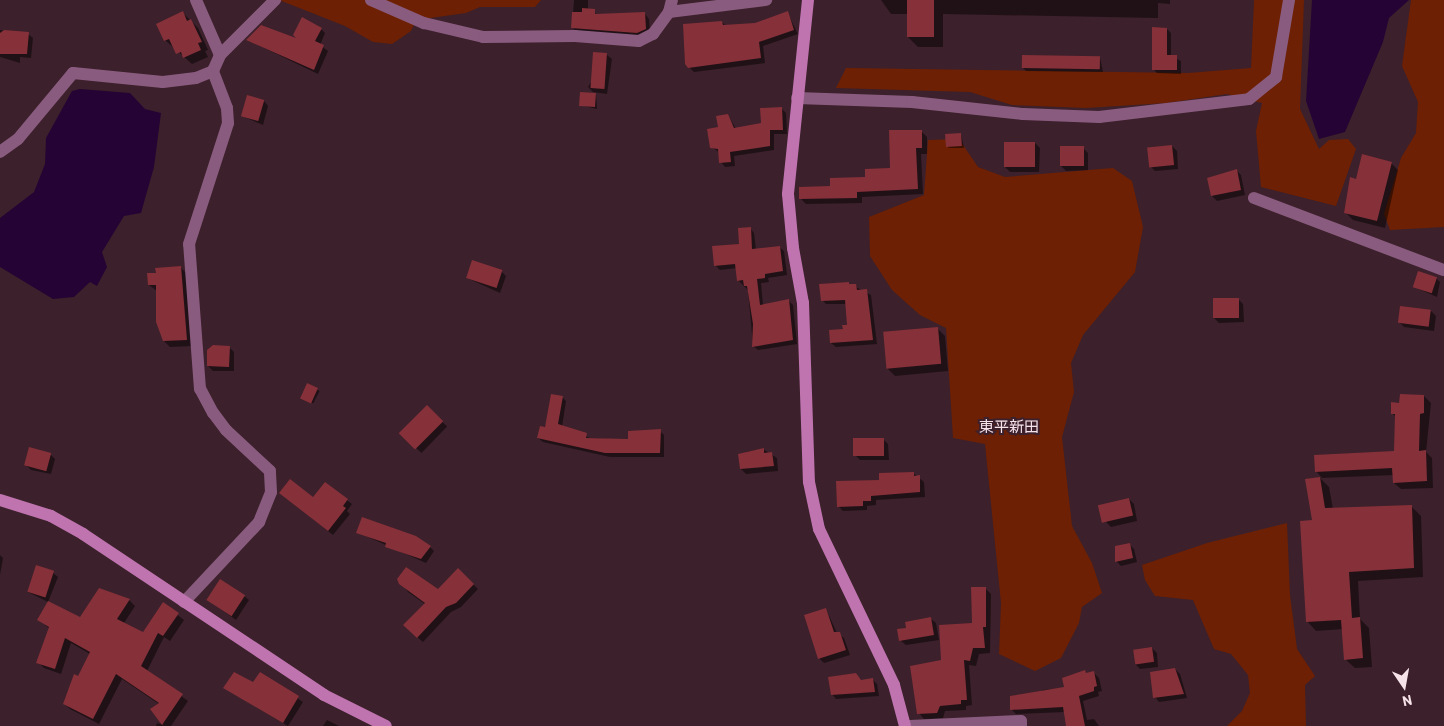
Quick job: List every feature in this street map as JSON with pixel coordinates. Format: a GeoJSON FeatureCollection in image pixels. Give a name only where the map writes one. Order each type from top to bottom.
{"type":"FeatureCollection","features":[{"type":"Feature","properties":{"kind":"street"},"geometry":{"type":"LineString","coordinates":[[196,0],[220,55]]}},
{"type":"Feature","properties":{"kind":"street"},"geometry":{"type":"LineString","coordinates":[[0,152],[18,139],[73,73],[163,82],[196,78],[213,71],[220,55],[275,0]]}},
{"type":"Feature","properties":{"kind":"street"},"geometry":{"type":"LineString","coordinates":[[371,0],[424,23],[483,37],[575,36],[639,41],[653,34],[670,6],[766,0]]}},
{"type":"Feature","properties":{"kind":"street"},"geometry":{"type":"LineString","coordinates":[[808,0],[797,98],[788,215],[803,303],[813,504],[832,560],[894,685],[905,726]]}},
{"type":"Feature","properties":{"kind":"street"},"geometry":{"type":"LineString","coordinates":[[797,98],[904,101],[1023,114],[1099,117],[1249,99],[1276,77],[1289,0]]}},
{"type":"Feature","properties":{"kind":"street"},"geometry":{"type":"LineString","coordinates":[[184,602],[258,522],[272,482],[264,464],[226,430],[213,413],[200,389],[197,372],[189,244],[228,123],[227,108],[213,71]]}},
{"type":"Feature","properties":{"kind":"street"},"geometry":{"type":"LineString","coordinates":[[1254,198],[1444,270]]}},
{"type":"Feature","properties":{"kind":"street"},"geometry":{"type":"LineString","coordinates":[[0,500],[51,516],[324,695],[386,726]]}},
{"type":"Feature","properties":{"kind":"street"},"geometry":{"type":"LineString","coordinates":[[910,726],[1021,721],[1021,726]]}},
{"type":"Feature","properties":{"kind":"shaded area"},"geometry":{"type":"Polygon","coordinates":[[[279,0],[541,0],[535,7],[480,7],[466,13],[416,20],[411,31],[392,44],[373,42],[345,26],[279,0]]]}},
{"type":"Feature","properties":{"kind":"shaded area"},"geometry":{"type":"Polygon","coordinates":[[[1254,0],[1304,0],[1300,109],[1319,149],[1329,140],[1348,139],[1356,149],[1336,206],[1261,187],[1256,131],[1262,103],[1227,94],[1166,103],[1086,108],[1012,105],[970,92],[836,88],[846,68],[1188,73],[1251,68],[1254,0]]]}},
{"type":"Feature","properties":{"kind":"shaded area"},"geometry":{"type":"Polygon","coordinates":[[[1312,0],[1409,0],[1389,18],[1383,42],[1345,132],[1319,139],[1306,101],[1312,0]]]}},
{"type":"Feature","properties":{"kind":"shaded area"},"geometry":{"type":"Polygon","coordinates":[[[1411,0],[1444,0],[1444,227],[1390,230],[1384,214],[1401,158],[1416,133],[1418,102],[1402,66],[1411,0]]]}},
{"type":"Feature","properties":{"kind":"shaded area"},"geometry":{"type":"Polygon","coordinates":[[[80,89],[130,93],[145,109],[161,113],[154,167],[141,213],[124,216],[102,252],[107,267],[97,286],[90,282],[74,297],[53,299],[0,267],[0,218],[34,192],[45,164],[46,138],[72,91],[80,89]]]}},
{"type":"Feature","properties":{"kind":"shaded area"},"geometry":{"type":"Polygon","coordinates":[[[959,139],[978,167],[1005,177],[1113,168],[1132,181],[1143,227],[1135,272],[1083,335],[1071,363],[1074,392],[1062,437],[1072,526],[1092,563],[1102,593],[1082,607],[1079,623],[1061,658],[1035,671],[999,654],[1001,603],[985,444],[953,438],[946,328],[920,315],[892,290],[870,256],[869,217],[924,195],[928,140],[959,139]]]}},
{"type":"Feature","properties":{"kind":"shaded area"},"geometry":{"type":"Polygon","coordinates":[[[1287,523],[1290,595],[1297,649],[1315,676],[1305,685],[1306,726],[1227,726],[1242,711],[1250,693],[1248,675],[1231,654],[1214,649],[1193,600],[1155,596],[1145,580],[1142,565],[1207,543],[1287,523]]]}},
{"type":"Feature","properties":{"kind":"building"},"geometry":{"type":"Polygon","coordinates":[[[907,0],[934,0],[934,37],[907,37],[907,0]]]}},
{"type":"Feature","properties":{"kind":"building"},"geometry":{"type":"Polygon","coordinates":[[[582,8],[595,9],[595,14],[645,12],[646,29],[637,33],[571,28],[572,12],[582,12],[582,8]]]}},
{"type":"Feature","properties":{"kind":"building"},"geometry":{"type":"Polygon","coordinates":[[[183,11],[187,21],[191,19],[202,42],[198,43],[201,50],[183,58],[181,52],[176,54],[169,39],[164,41],[156,24],[183,11]]]}},
{"type":"Feature","properties":{"kind":"building"},"geometry":{"type":"Polygon","coordinates":[[[788,11],[794,30],[759,42],[761,58],[688,68],[685,64],[683,24],[722,21],[723,25],[755,23],[788,11]]]}},
{"type":"Feature","properties":{"kind":"building"},"geometry":{"type":"Polygon","coordinates":[[[302,17],[322,28],[315,41],[324,45],[314,70],[246,40],[261,25],[296,38],[293,35],[302,17]]]}},
{"type":"Feature","properties":{"kind":"building"},"geometry":{"type":"Polygon","coordinates":[[[1152,27],[1167,28],[1167,55],[1177,55],[1177,70],[1152,70],[1152,27]]]}},
{"type":"Feature","properties":{"kind":"building"},"geometry":{"type":"Polygon","coordinates":[[[4,30],[29,32],[27,54],[0,54],[0,33],[4,30]]]}},
{"type":"Feature","properties":{"kind":"building"},"geometry":{"type":"Polygon","coordinates":[[[593,52],[607,53],[604,89],[590,88],[593,52]]]}},
{"type":"Feature","properties":{"kind":"building"},"geometry":{"type":"Polygon","coordinates":[[[1022,55],[1100,56],[1100,69],[1022,68],[1022,55]]]}},
{"type":"Feature","properties":{"kind":"building"},"geometry":{"type":"Polygon","coordinates":[[[580,92],[596,93],[595,107],[579,106],[580,92]]]}},
{"type":"Feature","properties":{"kind":"building"},"geometry":{"type":"Polygon","coordinates":[[[247,95],[264,100],[258,121],[241,116],[247,95]]]}},
{"type":"Feature","properties":{"kind":"building"},"geometry":{"type":"Polygon","coordinates":[[[782,107],[783,130],[770,130],[770,146],[730,152],[731,162],[719,163],[718,149],[710,148],[707,129],[718,127],[716,116],[728,114],[734,128],[761,123],[760,108],[782,107]]]}},
{"type":"Feature","properties":{"kind":"building"},"geometry":{"type":"Polygon","coordinates":[[[889,130],[922,130],[922,148],[916,148],[918,189],[857,192],[857,198],[799,199],[799,187],[830,186],[830,178],[865,177],[865,169],[890,168],[889,130]]]}},
{"type":"Feature","properties":{"kind":"building"},"geometry":{"type":"Polygon","coordinates":[[[961,133],[962,146],[946,147],[945,134],[961,133]]]}},
{"type":"Feature","properties":{"kind":"building"},"geometry":{"type":"Polygon","coordinates":[[[1004,142],[1035,142],[1035,167],[1004,167],[1004,142]]]}},
{"type":"Feature","properties":{"kind":"building"},"geometry":{"type":"Polygon","coordinates":[[[1172,145],[1174,165],[1149,168],[1147,148],[1172,145]]]}},
{"type":"Feature","properties":{"kind":"building"},"geometry":{"type":"Polygon","coordinates":[[[1060,146],[1084,146],[1084,166],[1060,166],[1060,146]]]}},
{"type":"Feature","properties":{"kind":"building"},"geometry":{"type":"Polygon","coordinates":[[[1362,154],[1392,162],[1377,221],[1344,213],[1350,177],[1356,179],[1362,154]]]}},
{"type":"Feature","properties":{"kind":"building"},"geometry":{"type":"Polygon","coordinates":[[[1237,169],[1241,190],[1211,196],[1207,178],[1237,169]]]}},
{"type":"Feature","properties":{"kind":"building"},"geometry":{"type":"Polygon","coordinates":[[[751,227],[752,249],[780,246],[783,271],[765,274],[765,278],[757,279],[760,305],[789,299],[793,340],[752,347],[753,324],[747,286],[744,286],[743,280],[737,281],[735,264],[714,266],[712,246],[739,244],[738,228],[751,227]]]}},
{"type":"Feature","properties":{"kind":"building"},"geometry":{"type":"Polygon","coordinates":[[[472,260],[502,270],[497,288],[466,278],[472,260]]]}},
{"type":"Feature","properties":{"kind":"building"},"geometry":{"type":"Polygon","coordinates":[[[181,266],[187,340],[163,341],[156,322],[156,285],[148,285],[147,273],[156,273],[155,268],[181,266]]]}},
{"type":"Feature","properties":{"kind":"building"},"geometry":{"type":"Polygon","coordinates":[[[1418,271],[1437,277],[1432,293],[1413,287],[1418,271]]]}},
{"type":"Feature","properties":{"kind":"building"},"geometry":{"type":"Polygon","coordinates":[[[849,282],[849,284],[856,284],[857,290],[867,289],[873,340],[830,343],[829,330],[843,329],[842,325],[847,325],[845,300],[821,301],[819,284],[849,282]]]}},
{"type":"Feature","properties":{"kind":"building"},"geometry":{"type":"Polygon","coordinates":[[[1213,298],[1239,298],[1239,318],[1213,318],[1213,298]]]}},
{"type":"Feature","properties":{"kind":"building"},"geometry":{"type":"Polygon","coordinates":[[[1400,306],[1431,310],[1429,327],[1398,323],[1400,306]]]}},
{"type":"Feature","properties":{"kind":"building"},"geometry":{"type":"Polygon","coordinates":[[[938,327],[941,364],[886,369],[883,332],[938,327]]]}},
{"type":"Feature","properties":{"kind":"building"},"geometry":{"type":"Polygon","coordinates":[[[213,345],[230,346],[229,367],[207,366],[207,350],[213,345]]]}},
{"type":"Feature","properties":{"kind":"building"},"geometry":{"type":"Polygon","coordinates":[[[307,383],[318,388],[311,403],[300,399],[307,383]]]}},
{"type":"Feature","properties":{"kind":"building"},"geometry":{"type":"Polygon","coordinates":[[[551,394],[563,396],[558,424],[587,433],[586,438],[628,439],[628,431],[661,429],[660,453],[605,453],[537,438],[540,426],[545,427],[551,394]]]}},
{"type":"Feature","properties":{"kind":"building"},"geometry":{"type":"Polygon","coordinates":[[[1400,394],[1424,395],[1424,413],[1420,414],[1419,451],[1426,450],[1427,481],[1393,483],[1392,468],[1315,472],[1314,455],[1394,451],[1395,414],[1391,414],[1391,402],[1399,403],[1400,394]]]}},
{"type":"Feature","properties":{"kind":"building"},"geometry":{"type":"Polygon","coordinates":[[[427,405],[443,421],[415,450],[399,433],[427,405]]]}},
{"type":"Feature","properties":{"kind":"building"},"geometry":{"type":"Polygon","coordinates":[[[853,438],[884,438],[884,456],[853,456],[853,438]]]}},
{"type":"Feature","properties":{"kind":"building"},"geometry":{"type":"Polygon","coordinates":[[[29,447],[51,453],[46,471],[24,465],[29,447]]]}},
{"type":"Feature","properties":{"kind":"building"},"geometry":{"type":"Polygon","coordinates":[[[764,448],[764,453],[772,452],[774,466],[740,469],[738,454],[764,448]]]}},
{"type":"Feature","properties":{"kind":"building"},"geometry":{"type":"Polygon","coordinates":[[[914,472],[914,476],[920,475],[920,492],[871,496],[871,501],[863,501],[863,506],[837,507],[836,481],[879,480],[879,473],[914,472]]]}},
{"type":"Feature","properties":{"kind":"building"},"geometry":{"type":"Polygon","coordinates":[[[1320,477],[1325,508],[1412,505],[1414,568],[1349,572],[1352,618],[1360,617],[1363,658],[1344,660],[1341,620],[1306,622],[1300,521],[1312,520],[1305,479],[1320,477]]]}},
{"type":"Feature","properties":{"kind":"building"},"geometry":{"type":"Polygon","coordinates":[[[290,479],[313,497],[325,482],[348,499],[343,506],[346,508],[328,531],[279,493],[290,479]]]}},
{"type":"Feature","properties":{"kind":"building"},"geometry":{"type":"Polygon","coordinates":[[[1129,498],[1133,516],[1102,523],[1098,505],[1129,498]]]}},
{"type":"Feature","properties":{"kind":"building"},"geometry":{"type":"Polygon","coordinates":[[[362,517],[416,536],[431,546],[421,559],[385,547],[386,543],[356,533],[362,517]]]}},
{"type":"Feature","properties":{"kind":"building"},"geometry":{"type":"Polygon","coordinates":[[[1130,543],[1133,558],[1115,562],[1115,546],[1130,543]]]}},
{"type":"Feature","properties":{"kind":"building"},"geometry":{"type":"Polygon","coordinates":[[[36,565],[54,571],[45,598],[27,592],[36,565]]]}},
{"type":"Feature","properties":{"kind":"building"},"geometry":{"type":"Polygon","coordinates":[[[406,567],[438,589],[458,568],[474,584],[456,603],[446,607],[417,638],[403,625],[425,603],[399,584],[397,579],[406,567]]]}},
{"type":"Feature","properties":{"kind":"building"},"geometry":{"type":"Polygon","coordinates":[[[220,579],[245,595],[232,616],[206,600],[220,579]]]}},
{"type":"Feature","properties":{"kind":"building"},"geometry":{"type":"Polygon","coordinates":[[[971,587],[986,587],[986,627],[983,627],[985,648],[973,648],[970,661],[964,660],[967,700],[961,700],[961,704],[940,706],[937,713],[917,714],[910,666],[941,660],[939,625],[972,623],[971,587]]]}},
{"type":"Feature","properties":{"kind":"building"},"geometry":{"type":"Polygon","coordinates":[[[99,588],[130,599],[117,619],[143,632],[163,602],[179,613],[163,636],[158,633],[141,666],[183,694],[162,725],[150,709],[159,703],[116,674],[93,719],[63,704],[74,674],[78,676],[90,652],[65,638],[55,669],[36,663],[49,627],[37,620],[48,601],[80,617],[99,588]]]}},
{"type":"Feature","properties":{"kind":"building"},"geometry":{"type":"Polygon","coordinates":[[[826,608],[834,632],[840,632],[846,650],[818,659],[804,615],[826,608]]]}},
{"type":"Feature","properties":{"kind":"building"},"geometry":{"type":"Polygon","coordinates":[[[931,617],[934,635],[899,641],[897,629],[906,628],[905,622],[931,617]]]}},
{"type":"Feature","properties":{"kind":"building"},"geometry":{"type":"Polygon","coordinates":[[[1152,647],[1154,662],[1135,664],[1133,650],[1152,647]]]}},
{"type":"Feature","properties":{"kind":"building"},"geometry":{"type":"Polygon","coordinates":[[[1175,668],[1184,694],[1153,698],[1150,672],[1175,668]]]}},
{"type":"Feature","properties":{"kind":"building"},"geometry":{"type":"Polygon","coordinates":[[[1085,670],[1086,673],[1094,671],[1097,686],[1094,687],[1094,691],[1079,696],[1085,726],[1066,726],[1063,707],[1010,710],[1010,696],[1064,687],[1062,678],[1085,670]]]}},
{"type":"Feature","properties":{"kind":"building"},"geometry":{"type":"Polygon","coordinates":[[[234,672],[253,682],[260,672],[299,696],[283,723],[223,688],[234,672]]]}},
{"type":"Feature","properties":{"kind":"building"},"geometry":{"type":"Polygon","coordinates":[[[856,673],[861,680],[873,678],[875,692],[831,695],[828,677],[856,673]]]}},
{"type":"Feature","properties":{"kind":"district","name":"東平新田"},"geometry":{"type":"Point","coordinates":[1009,427]}}]}
